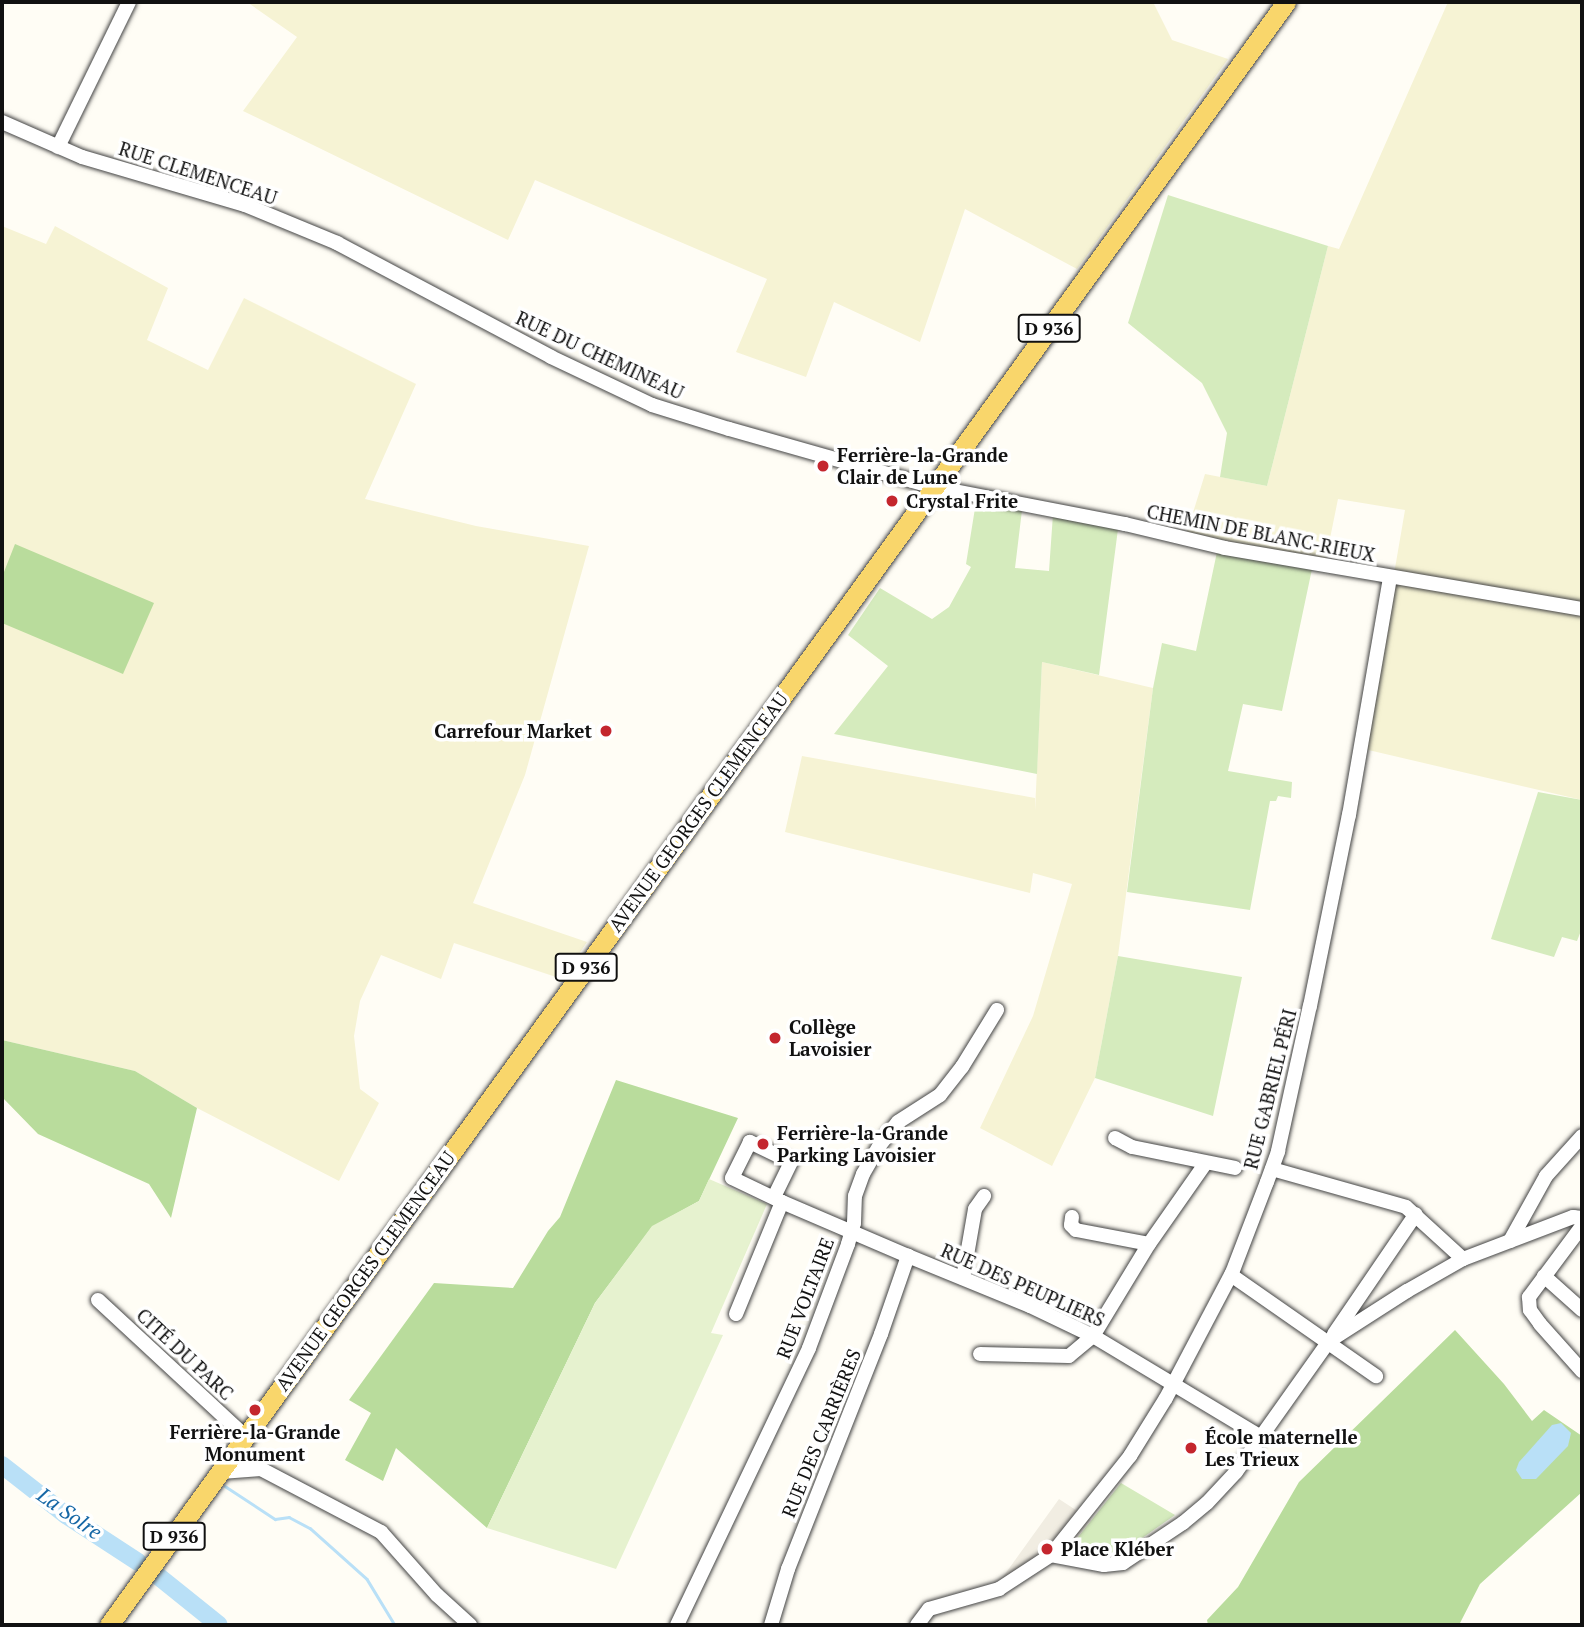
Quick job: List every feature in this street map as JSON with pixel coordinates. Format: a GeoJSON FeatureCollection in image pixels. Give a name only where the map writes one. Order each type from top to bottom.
{"type":"FeatureCollection","features":[{"type":"Feature","properties":{"kind":"main road","name":"AVENUE GEORGES CLEMENCEAU"},"geometry":{"type":"LineString","coordinates":[[109,1625],[1286,2]]}},
{"type":"Feature","properties":{"kind":"street"},"geometry":{"type":"LineString","coordinates":[[58,147],[129,2]]}},
{"type":"Feature","properties":{"kind":"street","name":"RUE CLEMENCEAU"},"geometry":{"type":"LineString","coordinates":[[2,121],[58,147],[139,175],[245,205],[337,243],[381,266]]}},
{"type":"Feature","properties":{"kind":"street","name":"RUE DU CHEMINEAU"},"geometry":{"type":"LineString","coordinates":[[381,266],[461,311],[652,405],[814,455],[934,487]]}},
{"type":"Feature","properties":{"kind":"street","name":"CHEMIN DE BLANC-RIEUX"},"geometry":{"type":"LineString","coordinates":[[934,487],[1225,548],[1582,609]]}},
{"type":"Feature","properties":{"kind":"street","name":"RUE GABRIEL PÉRI"},"geometry":{"type":"LineString","coordinates":[[917,1625],[929,1609],[999,1589],[1051,1555],[1130,1456],[1173,1384],[1231,1275],[1272,1169],[1310,1006],[1349,815],[1390,578]]}},
{"type":"Feature","properties":{"kind":"street","name":"RUE VOLTAIRE"},"geometry":{"type":"LineString","coordinates":[[677,1625],[809,1348],[852,1231],[855,1196],[880,1145],[898,1122],[940,1095],[962,1068],[997,1010]]}},
{"type":"Feature","properties":{"kind":"street"},"geometry":{"type":"LineString","coordinates":[[1510,1241],[1546,1175],[1582,1136]]}},
{"type":"Feature","properties":{"kind":"street"},"geometry":{"type":"LineString","coordinates":[[1115,1138],[1132,1147],[1192,1157],[1205,1164],[1235,1168]]}},
{"type":"Feature","properties":{"kind":"street","name":"RUE DES PEUPLIERS"},"geometry":{"type":"LineString","coordinates":[[778,1199],[791,1162],[750,1142],[732,1178],[778,1199],[908,1256],[1094,1336],[1261,1437]]}},
{"type":"Feature","properties":{"kind":"street"},"geometry":{"type":"LineString","coordinates":[[980,1354],[1069,1356],[1094,1336],[1149,1244],[1205,1164]]}},
{"type":"Feature","properties":{"kind":"street"},"geometry":{"type":"LineString","coordinates":[[1272,1169],[1406,1207],[1463,1259]]}},
{"type":"Feature","properties":{"kind":"street"},"geometry":{"type":"LineString","coordinates":[[962,1278],[975,1209],[984,1196]]}},
{"type":"Feature","properties":{"kind":"street"},"geometry":{"type":"LineString","coordinates":[[736,1314],[778,1199]]}},
{"type":"Feature","properties":{"kind":"street"},"geometry":{"type":"LineString","coordinates":[[1051,1555],[1104,1565],[1123,1563],[1208,1503],[1261,1437],[1416,1214]]}},
{"type":"Feature","properties":{"kind":"street"},"geometry":{"type":"LineString","coordinates":[[1072,1217],[1071,1225],[1076,1230],[1149,1244]]}},
{"type":"Feature","properties":{"kind":"street"},"geometry":{"type":"LineString","coordinates":[[1329,1341],[1463,1259],[1573,1217],[1582,1218]]}},
{"type":"Feature","properties":{"kind":"street"},"geometry":{"type":"LineString","coordinates":[[1582,1226],[1529,1297],[1530,1310],[1582,1371]]}},
{"type":"Feature","properties":{"kind":"street","name":"RUE DES CARRIÈRES"},"geometry":{"type":"LineString","coordinates":[[771,1625],[788,1569],[876,1346],[908,1256]]}},
{"type":"Feature","properties":{"kind":"street"},"geometry":{"type":"LineString","coordinates":[[1231,1275],[1376,1376]]}},
{"type":"Feature","properties":{"kind":"street"},"geometry":{"type":"LineString","coordinates":[[1544,1276],[1582,1308]]}},
{"type":"Feature","properties":{"kind":"street","name":"CITÉ DU PARC"},"geometry":{"type":"LineString","coordinates":[[98,1300],[243,1442],[261,1469]]}},
{"type":"Feature","properties":{"kind":"street"},"geometry":{"type":"LineString","coordinates":[[221,1472],[261,1469],[381,1532],[445,1604],[470,1625]]}},
{"type":"Feature","properties":{"kind":"shaded area"},"geometry":{"type":"Polygon","coordinates":[[[247,2],[1153,2],[1172,40],[1228,59],[1077,269],[965,209],[920,342],[834,302],[806,377],[736,352],[767,279],[535,180],[508,240],[243,111],[297,37],[247,2]]]}},
{"type":"Feature","properties":{"kind":"shaded area"},"geometry":{"type":"Polygon","coordinates":[[[1448,2],[1582,2],[1582,800],[1364,749],[1405,510],[1338,499],[1325,563],[1187,532],[1205,474],[1267,486],[1328,246],[1339,249],[1448,2]]]}},
{"type":"Feature","properties":{"kind":"shaded area"},"geometry":{"type":"Polygon","coordinates":[[[2,226],[46,244],[55,226],[168,288],[147,340],[208,370],[244,298],[416,384],[365,499],[476,526],[589,546],[525,775],[473,903],[587,942],[562,979],[454,943],[441,979],[381,955],[360,1001],[354,1036],[360,1089],[379,1103],[339,1181],[197,1108],[135,1071],[2,1040],[2,226]]]}},
{"type":"Feature","properties":{"kind":"shaded area"},"geometry":{"type":"Polygon","coordinates":[[[1042,662],[1153,688],[1118,956],[1095,1078],[1052,1166],[980,1128],[1033,1016],[1072,884],[1033,873],[1030,893],[785,832],[802,756],[1035,798],[1035,811],[1042,662]]]}},
{"type":"Feature","properties":{"kind":"shaded area","name":"Place Kléber"},"geometry":{"type":"Polygon","coordinates":[[[1059,1499],[1091,1520],[1074,1542],[1067,1558],[1051,1555],[1000,1581],[1059,1499]]]}},
{"type":"Feature","properties":{"kind":"green space"},"geometry":{"type":"Polygon","coordinates":[[[1168,195],[1328,246],[1267,486],[1220,477],[1227,433],[1202,383],[1128,323],[1168,195]]]}},
{"type":"Feature","properties":{"kind":"green space"},"geometry":{"type":"Polygon","coordinates":[[[976,502],[1022,510],[1015,568],[1049,571],[1053,514],[1118,529],[1099,675],[1042,662],[1037,774],[834,734],[888,666],[848,635],[880,588],[932,619],[949,607],[971,567],[966,564],[976,502]]]}},
{"type":"Feature","properties":{"kind":"green space"},"geometry":{"type":"Polygon","coordinates":[[[15,544],[154,603],[123,674],[2,623],[2,577],[15,544]]]}},
{"type":"Feature","properties":{"kind":"green space"},"geometry":{"type":"Polygon","coordinates":[[[1217,552],[1312,569],[1282,711],[1243,704],[1228,771],[1292,782],[1291,798],[1278,796],[1276,801],[1270,801],[1250,910],[1127,892],[1153,688],[1162,643],[1196,651],[1217,552]]]}},
{"type":"Feature","properties":{"kind":"green space"},"geometry":{"type":"Polygon","coordinates":[[[1538,792],[1582,800],[1582,928],[1577,941],[1562,937],[1554,957],[1491,939],[1538,792]]]}},
{"type":"Feature","properties":{"kind":"green space"},"geometry":{"type":"Polygon","coordinates":[[[1118,956],[1242,977],[1213,1116],[1095,1078],[1118,956]]]}},
{"type":"Feature","properties":{"kind":"green space"},"geometry":{"type":"Polygon","coordinates":[[[2,1040],[135,1071],[197,1108],[171,1218],[149,1184],[38,1134],[2,1097],[2,1040]]]}},
{"type":"Feature","properties":{"kind":"green space"},"geometry":{"type":"Polygon","coordinates":[[[616,1080],[738,1118],[699,1201],[652,1227],[595,1303],[487,1528],[396,1448],[383,1481],[345,1460],[371,1413],[349,1400],[434,1283],[513,1288],[548,1231],[560,1217],[616,1080]]]}},
{"type":"Feature","properties":{"kind":"green space"},"geometry":{"type":"Polygon","coordinates":[[[709,1179],[767,1204],[711,1333],[723,1335],[616,1569],[487,1528],[595,1303],[652,1226],[699,1201],[709,1179]]]}},
{"type":"Feature","properties":{"kind":"green space"},"geometry":{"type":"Polygon","coordinates":[[[1455,1330],[1504,1384],[1532,1421],[1544,1410],[1582,1436],[1582,1492],[1480,1584],[1459,1625],[1208,1625],[1207,1620],[1238,1587],[1299,1482],[1455,1330]]]}},
{"type":"Feature","properties":{"kind":"green space"},"geometry":{"type":"Polygon","coordinates":[[[1121,1483],[1175,1515],[1118,1555],[1085,1553],[1075,1548],[1074,1542],[1121,1483]]]}},
{"type":"Feature","properties":{"kind":"water"},"geometry":{"type":"Polygon","coordinates":[[[1561,1423],[1571,1433],[1568,1446],[1536,1479],[1522,1479],[1516,1470],[1519,1462],[1552,1425],[1561,1423]]]}},
{"type":"Feature","properties":{"kind":"waterway","name":"La Solre"},"geometry":{"type":"LineString","coordinates":[[2,1465],[66,1515],[138,1562]]}},
{"type":"Feature","properties":{"kind":"waterway"},"geometry":{"type":"LineString","coordinates":[[225,1486],[275,1519],[289,1517],[310,1528],[367,1579],[395,1625]]}},
{"type":"Feature","properties":{"kind":"waterway","name":"La Solre"},"geometry":{"type":"LineString","coordinates":[[158,1576],[219,1625]]}},
{"type":"Feature","properties":{"kind":"place","name":"Ferrière-la-Grande Clair de Lune"},"geometry":{"type":"Point","coordinates":[823,466]}},
{"type":"Feature","properties":{"kind":"place","name":"Crystal Frite"},"geometry":{"type":"Point","coordinates":[892,501]}},
{"type":"Feature","properties":{"kind":"place","name":"Carrefour Market"},"geometry":{"type":"Point","coordinates":[606,731]}},
{"type":"Feature","properties":{"kind":"place","name":"Collège Lavoisier"},"geometry":{"type":"Point","coordinates":[775,1038]}},
{"type":"Feature","properties":{"kind":"place","name":"Ferrière-la-Grande Parking Lavoisier"},"geometry":{"type":"Point","coordinates":[763,1144]}},
{"type":"Feature","properties":{"kind":"place","name":"Ferrière-la-Grande Monument"},"geometry":{"type":"Point","coordinates":[255,1410]}},
{"type":"Feature","properties":{"kind":"place","name":"École maternelle Les Trieux"},"geometry":{"type":"Point","coordinates":[1191,1448]}},
{"type":"Feature","properties":{"kind":"place","name":"Place Kléber"},"geometry":{"type":"Point","coordinates":[1047,1549]}}]}
